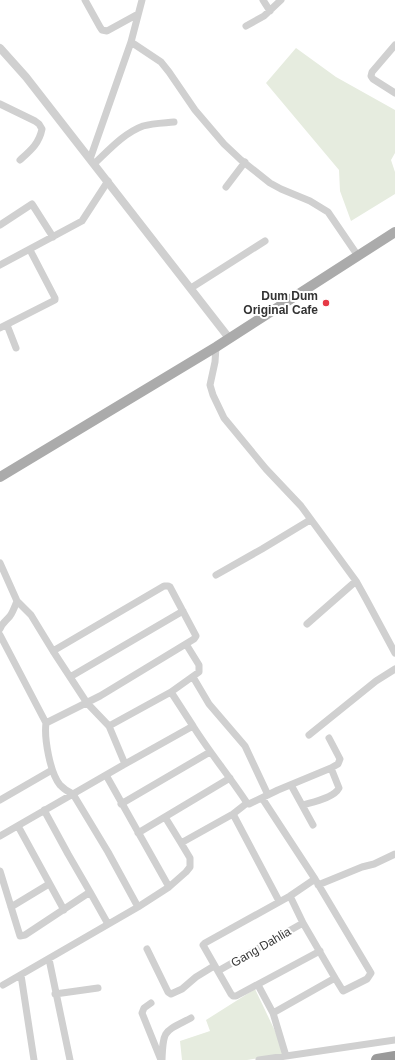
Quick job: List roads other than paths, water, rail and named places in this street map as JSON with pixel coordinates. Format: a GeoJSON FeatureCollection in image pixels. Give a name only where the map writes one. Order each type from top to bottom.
{"type":"FeatureCollection","features":[{"type":"Feature","properties":{"kind":"highway"},"geometry":{"type":"LineString","coordinates":[[377,1060],[395,1057]]}},
{"type":"Feature","properties":{"kind":"main road"},"geometry":{"type":"LineString","coordinates":[[0,477],[222,343],[395,232]]}},
{"type":"Feature","properties":{"kind":"street"},"geometry":{"type":"LineString","coordinates":[[85,0],[100,27],[104,31],[107,31],[138,14]]}},
{"type":"Feature","properties":{"kind":"street"},"geometry":{"type":"LineString","coordinates":[[92,161],[131,42],[142,0]]}},
{"type":"Feature","properties":{"kind":"street"},"geometry":{"type":"LineString","coordinates":[[263,0],[270,11]]}},
{"type":"Feature","properties":{"kind":"street"},"geometry":{"type":"LineString","coordinates":[[246,26],[270,11],[281,0]]}},
{"type":"Feature","properties":{"kind":"street"},"geometry":{"type":"LineString","coordinates":[[131,42],[161,62],[195,110],[224,144],[244,162],[270,183],[310,201],[328,212],[358,256]]}},
{"type":"Feature","properties":{"kind":"street"},"geometry":{"type":"LineString","coordinates":[[395,45],[372,72],[371,76],[372,79],[395,93]]}},
{"type":"Feature","properties":{"kind":"street"},"geometry":{"type":"LineString","coordinates":[[0,48],[26,76],[191,288],[222,343],[215,362],[210,385],[213,396],[224,418],[261,464],[301,506],[356,581],[395,653]]}},
{"type":"Feature","properties":{"kind":"street"},"geometry":{"type":"LineString","coordinates":[[0,104],[35,121],[42,129],[38,142],[34,148],[20,160]]}},
{"type":"Feature","properties":{"kind":"street"},"geometry":{"type":"LineString","coordinates":[[92,161],[133,131],[151,124],[174,122]]}},
{"type":"Feature","properties":{"kind":"street"},"geometry":{"type":"LineString","coordinates":[[226,187],[244,162]]}},
{"type":"Feature","properties":{"kind":"street"},"geometry":{"type":"LineString","coordinates":[[0,265],[82,221],[108,181]]}},
{"type":"Feature","properties":{"kind":"street"},"geometry":{"type":"LineString","coordinates":[[0,225],[32,204],[53,237]]}},
{"type":"Feature","properties":{"kind":"street"},"geometry":{"type":"LineString","coordinates":[[191,288],[265,241]]}},
{"type":"Feature","properties":{"kind":"street"},"geometry":{"type":"LineString","coordinates":[[16,348],[3,327],[55,300],[30,250]]}},
{"type":"Feature","properties":{"kind":"street"},"geometry":{"type":"LineString","coordinates":[[216,575],[310,520]]}},
{"type":"Feature","properties":{"kind":"street"},"geometry":{"type":"LineString","coordinates":[[0,563],[18,601],[31,615],[87,702],[109,726],[124,764]]}},
{"type":"Feature","properties":{"kind":"street"},"geometry":{"type":"LineString","coordinates":[[307,624],[356,581]]}},
{"type":"Feature","properties":{"kind":"street"},"geometry":{"type":"LineString","coordinates":[[46,724],[87,702],[186,644],[196,636],[170,587],[164,586],[53,651]]}},
{"type":"Feature","properties":{"kind":"street"},"geometry":{"type":"LineString","coordinates":[[0,629],[2,622],[9,616],[18,601]]}},
{"type":"Feature","properties":{"kind":"street"},"geometry":{"type":"LineString","coordinates":[[70,677],[183,611]]}},
{"type":"Feature","properties":{"kind":"street"},"geometry":{"type":"LineString","coordinates":[[0,635],[46,724],[45,733],[52,770],[60,785],[73,794],[108,852],[138,907]]}},
{"type":"Feature","properties":{"kind":"street"},"geometry":{"type":"LineString","coordinates":[[109,726],[171,692],[198,674],[200,669],[199,665],[186,644]]}},
{"type":"Feature","properties":{"kind":"street"},"geometry":{"type":"LineString","coordinates":[[309,735],[376,681],[395,668]]}},
{"type":"Feature","properties":{"kind":"street"},"geometry":{"type":"LineString","coordinates":[[193,677],[210,704],[245,746],[265,796],[371,973],[367,979],[343,991],[303,923],[290,896]]}},
{"type":"Feature","properties":{"kind":"street"},"geometry":{"type":"LineString","coordinates":[[171,692],[210,752],[247,803]]}},
{"type":"Feature","properties":{"kind":"street"},"geometry":{"type":"LineString","coordinates":[[0,836],[193,726]]}},
{"type":"Feature","properties":{"kind":"street"},"geometry":{"type":"LineString","coordinates":[[181,843],[233,814],[247,803],[249,804],[338,764],[340,759],[328,738]]}},
{"type":"Feature","properties":{"kind":"street"},"geometry":{"type":"LineString","coordinates":[[121,804],[210,752]]}},
{"type":"Feature","properties":{"kind":"street"},"geometry":{"type":"LineString","coordinates":[[303,805],[320,800],[338,790],[339,788],[331,768]]}},
{"type":"Feature","properties":{"kind":"street"},"geometry":{"type":"LineString","coordinates":[[0,800],[52,770]]}},
{"type":"Feature","properties":{"kind":"street"},"geometry":{"type":"LineString","coordinates":[[106,775],[169,888]]}},
{"type":"Feature","properties":{"kind":"street"},"geometry":{"type":"LineString","coordinates":[[138,833],[230,778]]}},
{"type":"Feature","properties":{"kind":"street"},"geometry":{"type":"LineString","coordinates":[[291,785],[313,825]]}},
{"type":"Feature","properties":{"kind":"street"},"geometry":{"type":"LineString","coordinates":[[44,810],[108,924]]}},
{"type":"Feature","properties":{"kind":"street"},"geometry":{"type":"LineString","coordinates":[[233,814],[279,901]]}},
{"type":"Feature","properties":{"kind":"street"},"geometry":{"type":"LineString","coordinates":[[3,985],[169,888],[186,872],[190,867],[190,858],[165,817]]}},
{"type":"Feature","properties":{"kind":"street"},"geometry":{"type":"LineString","coordinates":[[18,826],[64,910]]}},
{"type":"Feature","properties":{"kind":"street"},"geometry":{"type":"LineString","coordinates":[[320,951],[258,985],[236,996],[233,996],[204,948],[204,944],[279,901],[317,882],[374,864],[395,854]]}},
{"type":"Feature","properties":{"kind":"street"},"geometry":{"type":"LineString","coordinates":[[0,871],[19,934],[22,936],[90,892]]}},
{"type":"Feature","properties":{"kind":"street"},"geometry":{"type":"LineString","coordinates":[[11,907],[49,884]]}},
{"type":"Feature","properties":{"kind":"street","name":"Gang Dahlia"},"geometry":{"type":"LineString","coordinates":[[147,948],[165,986],[171,994],[182,989],[196,977],[216,969],[303,923]]}},
{"type":"Feature","properties":{"kind":"street"},"geometry":{"type":"LineString","coordinates":[[49,959],[55,994],[70,1060]]}},
{"type":"Feature","properties":{"kind":"street"},"geometry":{"type":"LineString","coordinates":[[21,975],[34,1060]]}},
{"type":"Feature","properties":{"kind":"street"},"geometry":{"type":"LineString","coordinates":[[273,1013],[335,978]]}},
{"type":"Feature","properties":{"kind":"street"},"geometry":{"type":"LineString","coordinates":[[258,985],[273,1013],[286,1056]]}},
{"type":"Feature","properties":{"kind":"street"},"geometry":{"type":"LineString","coordinates":[[55,994],[98,988]]}},
{"type":"Feature","properties":{"kind":"street"},"geometry":{"type":"LineString","coordinates":[[151,1003],[144,1008],[142,1013],[162,1060]]}},
{"type":"Feature","properties":{"kind":"street"},"geometry":{"type":"LineString","coordinates":[[162,1060],[163,1039],[166,1033],[170,1028],[191,1018]]}},
{"type":"Feature","properties":{"kind":"street"},"geometry":{"type":"LineString","coordinates":[[259,1060],[395,1040]]}},
{"type":"Feature","properties":{"kind":"place","name":"Dum Dum Original Cafe"},"geometry":{"type":"Point","coordinates":[326,303]}}]}
